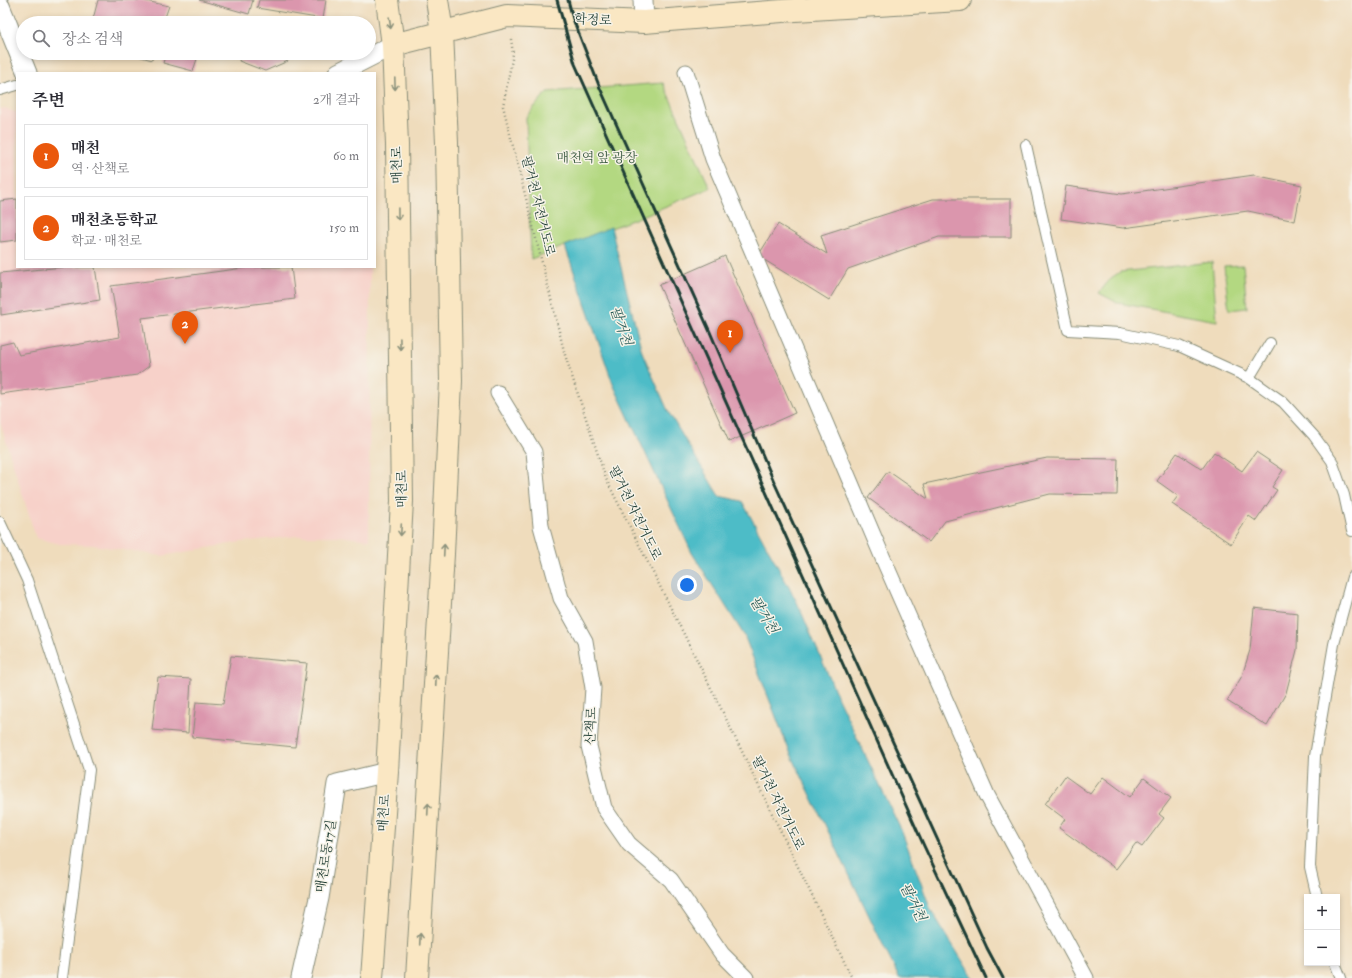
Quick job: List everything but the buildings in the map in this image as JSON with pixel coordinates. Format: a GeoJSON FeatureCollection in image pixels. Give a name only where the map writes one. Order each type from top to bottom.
{"type":"FeatureCollection","features":[{"type":"Feature","properties":{"kind":"main road","name":"매천로"},"geometry":{"type":"LineString","coordinates":[[372,978],[387,772],[402,501],[397,145],[393,45],[387,0]]}},
{"type":"Feature","properties":{"kind":"main road"},"geometry":{"type":"LineString","coordinates":[[417,978],[443,554],[451,381],[447,143],[442,32],[437,0]]}},
{"type":"Feature","properties":{"kind":"main road","name":"학정로"},"geometry":{"type":"LineString","coordinates":[[393,45],[507,16],[644,22],[795,5],[960,0]]}},
{"type":"Feature","properties":{"kind":"street"},"geometry":{"type":"LineString","coordinates":[[643,0],[644,22]]}},
{"type":"Feature","properties":{"kind":"street"},"geometry":{"type":"LineString","coordinates":[[0,6],[16,46]]}},
{"type":"Feature","properties":{"kind":"street"},"geometry":{"type":"LineString","coordinates":[[376,54],[393,45]]}},
{"type":"Feature","properties":{"kind":"street"},"geometry":{"type":"LineString","coordinates":[[22,60],[27,72]]}},
{"type":"Feature","properties":{"kind":"street"},"geometry":{"type":"LineString","coordinates":[[340,72],[364,60]]}},
{"type":"Feature","properties":{"kind":"street"},"geometry":{"type":"LineString","coordinates":[[686,72],[713,160],[882,556],[974,766],[987,795],[1086,978]]}},
{"type":"Feature","properties":{"kind":"street","name":"산책로"},"geometry":{"type":"LineString","coordinates":[[498,393],[534,452],[541,526],[561,598],[585,641],[593,688],[589,746],[604,808],[629,844],[671,880],[722,954],[746,978]]}},
{"type":"Feature","properties":{"kind":"street","name":"매천로동17길"},"geometry":{"type":"LineString","coordinates":[[301,978],[319,898],[337,784],[387,772]]}},
{"type":"Feature","properties":{"kind":"lane"},"geometry":{"type":"LineString","coordinates":[[0,90],[16,85]]}},
{"type":"Feature","properties":{"kind":"lane"},"geometry":{"type":"LineString","coordinates":[[1026,145],[1068,330],[1120,333],[1179,346],[1249,378],[1283,402],[1314,436],[1332,461],[1344,495],[1352,531]]}},
{"type":"Feature","properties":{"kind":"lane"},"geometry":{"type":"LineString","coordinates":[[1249,378],[1270,343]]}},
{"type":"Feature","properties":{"kind":"lane"},"geometry":{"type":"LineString","coordinates":[[0,522],[27,580],[89,770],[62,978]]}},
{"type":"Feature","properties":{"kind":"lane"},"geometry":{"type":"LineString","coordinates":[[1316,894],[1310,867],[1315,756],[1334,644],[1352,577]]}},
{"type":"Feature","properties":{"kind":"lane"},"geometry":{"type":"LineString","coordinates":[[1336,966],[1340,978]]}},
{"type":"Feature","properties":{"kind":"path","name":"팔거천 자전거도로"},"geometry":{"type":"LineString","coordinates":[[507,16],[513,54],[503,106],[565,355],[606,479],[718,703],[852,978]]}},
{"type":"Feature","properties":{"kind":"shaded area"},"geometry":{"type":"Polygon","coordinates":[[[5,108],[16,113],[16,268],[370,268],[369,540],[339,536],[297,536],[241,542],[162,556],[93,545],[60,544],[36,538],[0,422],[0,109],[5,108]]]}},
{"type":"Feature","properties":{"kind":"green space","name":"매천역 앞 광장"},"geometry":{"type":"Polygon","coordinates":[[[663,83],[710,188],[531,259],[526,117],[547,92],[663,83]]]}},
{"type":"Feature","properties":{"kind":"green space"},"geometry":{"type":"Polygon","coordinates":[[[1212,262],[1217,321],[1118,303],[1099,293],[1111,278],[1120,272],[1212,262]]]}},
{"type":"Feature","properties":{"kind":"green space"},"geometry":{"type":"Polygon","coordinates":[[[1243,265],[1247,308],[1229,310],[1224,266],[1243,265]]]}},
{"type":"Feature","properties":{"kind":"water","name":"팔거천"},"geometry":{"type":"Polygon","coordinates":[[[611,227],[642,352],[669,413],[719,496],[742,501],[797,602],[839,700],[902,832],[931,910],[973,978],[899,978],[789,750],[744,635],[692,553],[613,384],[565,246],[611,227]]]}},
{"type":"Feature","properties":{"kind":"railway"},"geometry":{"type":"LineString","coordinates":[[557,0],[575,64],[924,846],[986,978]]}},
{"type":"Feature","properties":{"kind":"railway"},"geometry":{"type":"LineString","coordinates":[[568,0],[573,19],[600,88],[710,332],[775,484],[987,948],[1003,978]]}},
{"type":"Feature","properties":{"kind":"place","name":"매천초등학교"},"geometry":{"type":"Point","coordinates":[185,344]}},
{"type":"Feature","properties":{"kind":"place","name":"매천"},"geometry":{"type":"Point","coordinates":[730,353]}}]}
